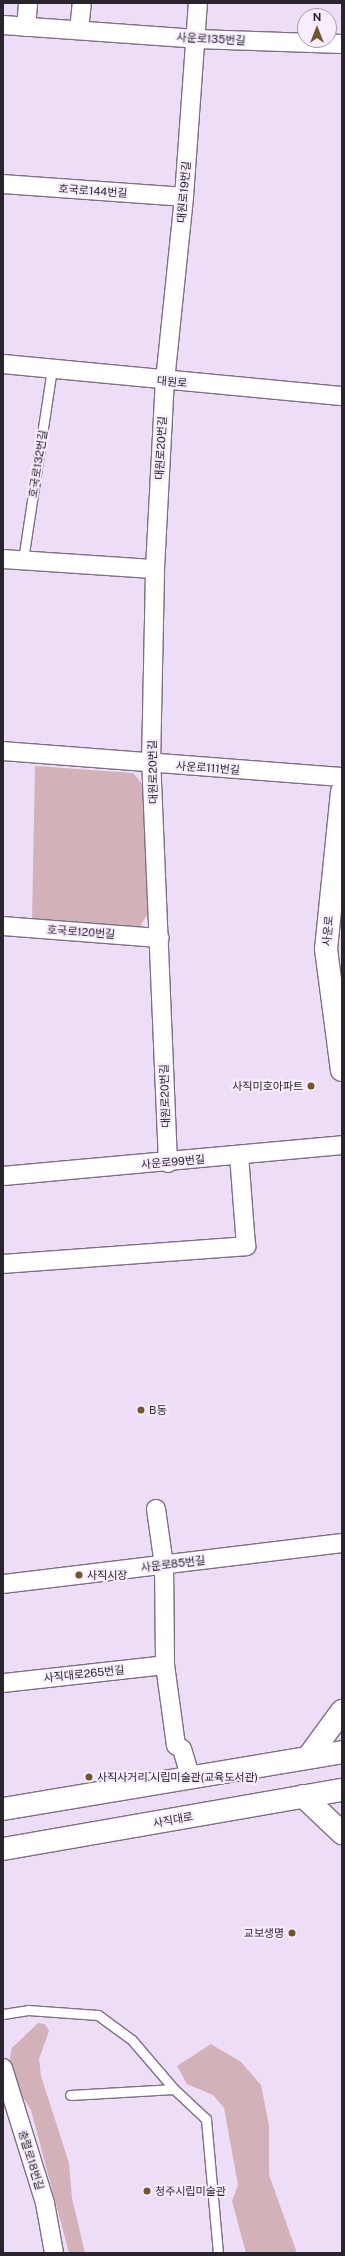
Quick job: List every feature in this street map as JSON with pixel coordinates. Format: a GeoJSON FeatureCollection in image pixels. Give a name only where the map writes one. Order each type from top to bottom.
{"type":"FeatureCollection","features":[{"type":"Feature","properties":{"kind":"main road","name":"사운로"},"geometry":{"type":"LineString","coordinates":[[342,793],[326,949],[342,1070]]}},
{"type":"Feature","properties":{"kind":"main road"},"geometry":{"type":"LineString","coordinates":[[308,1756],[342,1711]]}},
{"type":"Feature","properties":{"kind":"main road"},"geometry":{"type":"LineString","coordinates":[[3,1809],[308,1756],[342,1752]]}},
{"type":"Feature","properties":{"kind":"main road","name":"사직대로"},"geometry":{"type":"LineString","coordinates":[[3,1849],[342,1790]]}},
{"type":"Feature","properties":{"kind":"main road"},"geometry":{"type":"LineString","coordinates":[[303,1796],[342,1833]]}},
{"type":"Feature","properties":{"kind":"street"},"geometry":{"type":"LineString","coordinates":[[26,27],[28,3]]}},
{"type":"Feature","properties":{"kind":"street"},"geometry":{"type":"LineString","coordinates":[[79,30],[82,3]]}},
{"type":"Feature","properties":{"kind":"street","name":"대원로19번길"},"geometry":{"type":"LineString","coordinates":[[165,381],[184,197],[198,3]]}},
{"type":"Feature","properties":{"kind":"street","name":"사운로135번길"},"geometry":{"type":"LineString","coordinates":[[3,25],[196,39],[342,44]]}},
{"type":"Feature","properties":{"kind":"street","name":"호국로144번길"},"geometry":{"type":"LineString","coordinates":[[3,184],[184,197]]}},
{"type":"Feature","properties":{"kind":"street","name":"대원로"},"geometry":{"type":"LineString","coordinates":[[3,364],[165,381],[342,396]]}},
{"type":"Feature","properties":{"kind":"street","name":"대원로20번길"},"geometry":{"type":"LineString","coordinates":[[165,381],[155,569],[151,764],[160,938],[168,1163]]}},
{"type":"Feature","properties":{"kind":"street"},"geometry":{"type":"LineString","coordinates":[[3,559],[155,569]]}},
{"type":"Feature","properties":{"kind":"street","name":"사운로111번길"},"geometry":{"type":"LineString","coordinates":[[3,751],[151,764],[342,777]]}},
{"type":"Feature","properties":{"kind":"street","name":"호국로120번길"},"geometry":{"type":"LineString","coordinates":[[3,926],[160,938]]}},
{"type":"Feature","properties":{"kind":"street","name":"사운로99번길"},"geometry":{"type":"LineString","coordinates":[[3,1176],[168,1163],[342,1145]]}},
{"type":"Feature","properties":{"kind":"street"},"geometry":{"type":"LineString","coordinates":[[3,1264],[246,1246],[239,1156]]}},
{"type":"Feature","properties":{"kind":"street"},"geometry":{"type":"LineString","coordinates":[[156,1509],[164,1565],[165,1665],[176,1745],[182,1749],[190,1776]]}},
{"type":"Feature","properties":{"kind":"street","name":"사운로85번길"},"geometry":{"type":"LineString","coordinates":[[3,1584],[342,1543]]}},
{"type":"Feature","properties":{"kind":"street","name":"사직대로265번길"},"geometry":{"type":"LineString","coordinates":[[3,1683],[165,1665]]}},
{"type":"Feature","properties":{"kind":"street","name":"충렬로18번길"},"geometry":{"type":"LineString","coordinates":[[3,2068],[45,2203],[54,2253]]}},
{"type":"Feature","properties":{"kind":"lane","name":"호국로132번길"},"geometry":{"type":"LineString","coordinates":[[23,560],[52,368]]}},
{"type":"Feature","properties":{"kind":"lane"},"geometry":{"type":"LineString","coordinates":[[3,2014],[28,2010],[98,2015],[132,2040],[174,2089],[206,2118],[218,2253]]}},
{"type":"Feature","properties":{"kind":"lane"},"geometry":{"type":"LineString","coordinates":[[70,2096],[174,2089]]}},
{"type":"Feature","properties":{"kind":"shaded area"},"geometry":{"type":"Polygon","coordinates":[[[35,766],[133,773],[144,786],[150,910],[139,928],[32,923],[35,766]]]}},
{"type":"Feature","properties":{"kind":"shaded area"},"geometry":{"type":"Polygon","coordinates":[[[38,2023],[45,2024],[49,2031],[39,2059],[41,2076],[69,2163],[72,2198],[85,2253],[69,2253],[31,2110],[14,2083],[9,2063],[12,2048],[38,2023]]]}},
{"type":"Feature","properties":{"kind":"shaded area"},"geometry":{"type":"Polygon","coordinates":[[[211,2044],[241,2062],[261,2085],[269,2125],[269,2175],[297,2253],[246,2253],[232,2201],[238,2185],[224,2108],[213,2095],[187,2084],[177,2066],[211,2044]]]}},
{"type":"Feature","properties":{"kind":"place","name":"사직미호아파트"},"geometry":{"type":"Point","coordinates":[311,1086]}},
{"type":"Feature","properties":{"kind":"place","name":"B동"},"geometry":{"type":"Point","coordinates":[141,1410]}},
{"type":"Feature","properties":{"kind":"place","name":"사직시장"},"geometry":{"type":"Point","coordinates":[79,1575]}},
{"type":"Feature","properties":{"kind":"place","name":"사직사거리.시립미술관(교육도서관)"},"geometry":{"type":"Point","coordinates":[89,1777]}},
{"type":"Feature","properties":{"kind":"place","name":"교보생명"},"geometry":{"type":"Point","coordinates":[292,1933]}},
{"type":"Feature","properties":{"kind":"place","name":"청주시립미술관"},"geometry":{"type":"Point","coordinates":[147,2191]}}]}
